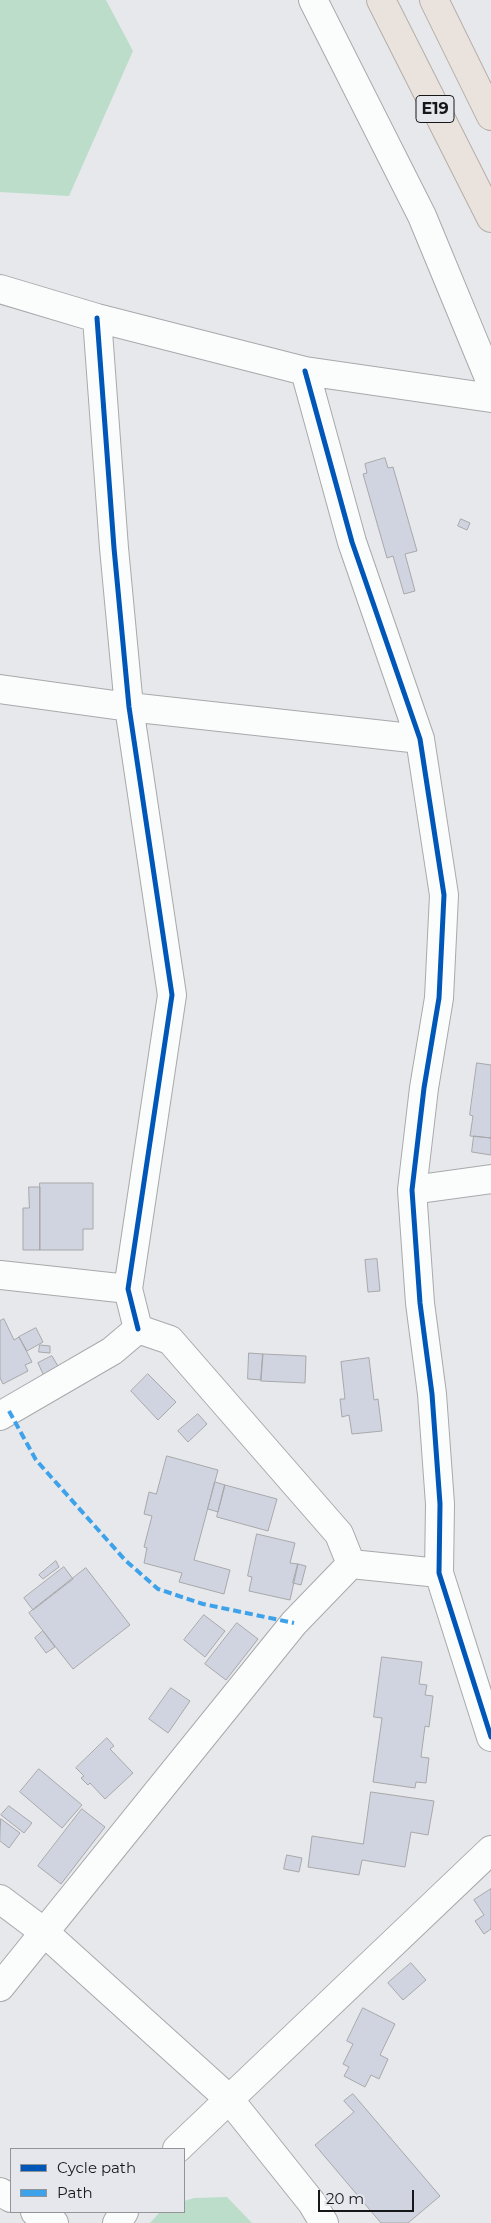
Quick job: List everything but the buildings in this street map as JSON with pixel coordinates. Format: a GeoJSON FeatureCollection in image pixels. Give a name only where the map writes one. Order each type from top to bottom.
{"type":"FeatureCollection","features":[{"type":"Feature","properties":{"kind":"highway","name":"E19"},"geometry":{"type":"LineString","coordinates":[[381,0],[491,218]]}},
{"type":"Feature","properties":{"kind":"highway","name":"E19"},"geometry":{"type":"LineString","coordinates":[[434,0],[491,116]]}},
{"type":"Feature","properties":{"kind":"street"},"geometry":{"type":"LineString","coordinates":[[314,0],[422,216],[491,382]]}},
{"type":"Feature","properties":{"kind":"street"},"geometry":{"type":"LineString","coordinates":[[0,289],[97,318],[305,371],[491,398]]}},
{"type":"Feature","properties":{"kind":"street"},"geometry":{"type":"LineString","coordinates":[[97,318],[114,548],[129,707],[172,995],[128,1289],[138,1330]]}},
{"type":"Feature","properties":{"kind":"street"},"geometry":{"type":"LineString","coordinates":[[305,371],[352,542],[420,740],[444,895],[439,998],[424,1088],[412,1190],[420,1303],[432,1394],[440,1504],[439,1573],[491,1736]]}},
{"type":"Feature","properties":{"kind":"street"},"geometry":{"type":"LineString","coordinates":[[0,689],[129,707],[420,740]]}},
{"type":"Feature","properties":{"kind":"street"},"geometry":{"type":"LineString","coordinates":[[412,1190],[491,1179]]}},
{"type":"Feature","properties":{"kind":"street"},"geometry":{"type":"LineString","coordinates":[[0,1275],[128,1289]]}},
{"type":"Feature","properties":{"kind":"street"},"geometry":{"type":"LineString","coordinates":[[0,1416],[112,1351],[138,1330]]}},
{"type":"Feature","properties":{"kind":"street"},"geometry":{"type":"LineString","coordinates":[[138,1330],[170,1340],[339,1534],[351,1564]]}},
{"type":"Feature","properties":{"kind":"street"},"geometry":{"type":"LineString","coordinates":[[351,1564],[439,1573]]}},
{"type":"Feature","properties":{"kind":"street"},"geometry":{"type":"LineString","coordinates":[[0,1987],[294,1623],[351,1564]]}},
{"type":"Feature","properties":{"kind":"street"},"geometry":{"type":"LineString","coordinates":[[178,2148],[491,1850]]}},
{"type":"Feature","properties":{"kind":"street"},"geometry":{"type":"LineString","coordinates":[[0,1899],[44,1932],[230,2099],[312,2203],[324,2223]]}},
{"type":"Feature","properties":{"kind":"street"},"geometry":{"type":"LineString","coordinates":[[36,2213],[54,2223]]}},
{"type":"Feature","properties":{"kind":"green space"},"geometry":{"type":"Polygon","coordinates":[[[0,0],[106,0],[133,51],[69,196],[0,192],[0,0]]]}},
{"type":"Feature","properties":{"kind":"green space"},"geometry":{"type":"Polygon","coordinates":[[[227,2197],[252,2223],[150,2223],[159,2213],[185,2213],[185,2201],[194,2198],[227,2197]]]}},
{"type":"Feature","properties":{"kind":"marked path"},"geometry":{"type":"LineString","coordinates":[[9,1411],[36,1460],[125,1560],[158,1589],[203,1604],[294,1623]]}},
{"type":"Feature","properties":{"kind":"cycle path"},"geometry":{"type":"LineString","coordinates":[[97,318],[114,548],[129,707],[172,995],[128,1289],[138,1329]]}},
{"type":"Feature","properties":{"kind":"cycle path"},"geometry":{"type":"LineString","coordinates":[[305,371],[352,542],[420,739],[444,895],[439,998],[424,1088],[412,1190],[420,1303],[432,1394],[440,1504],[439,1573],[491,1737]]}}]}
